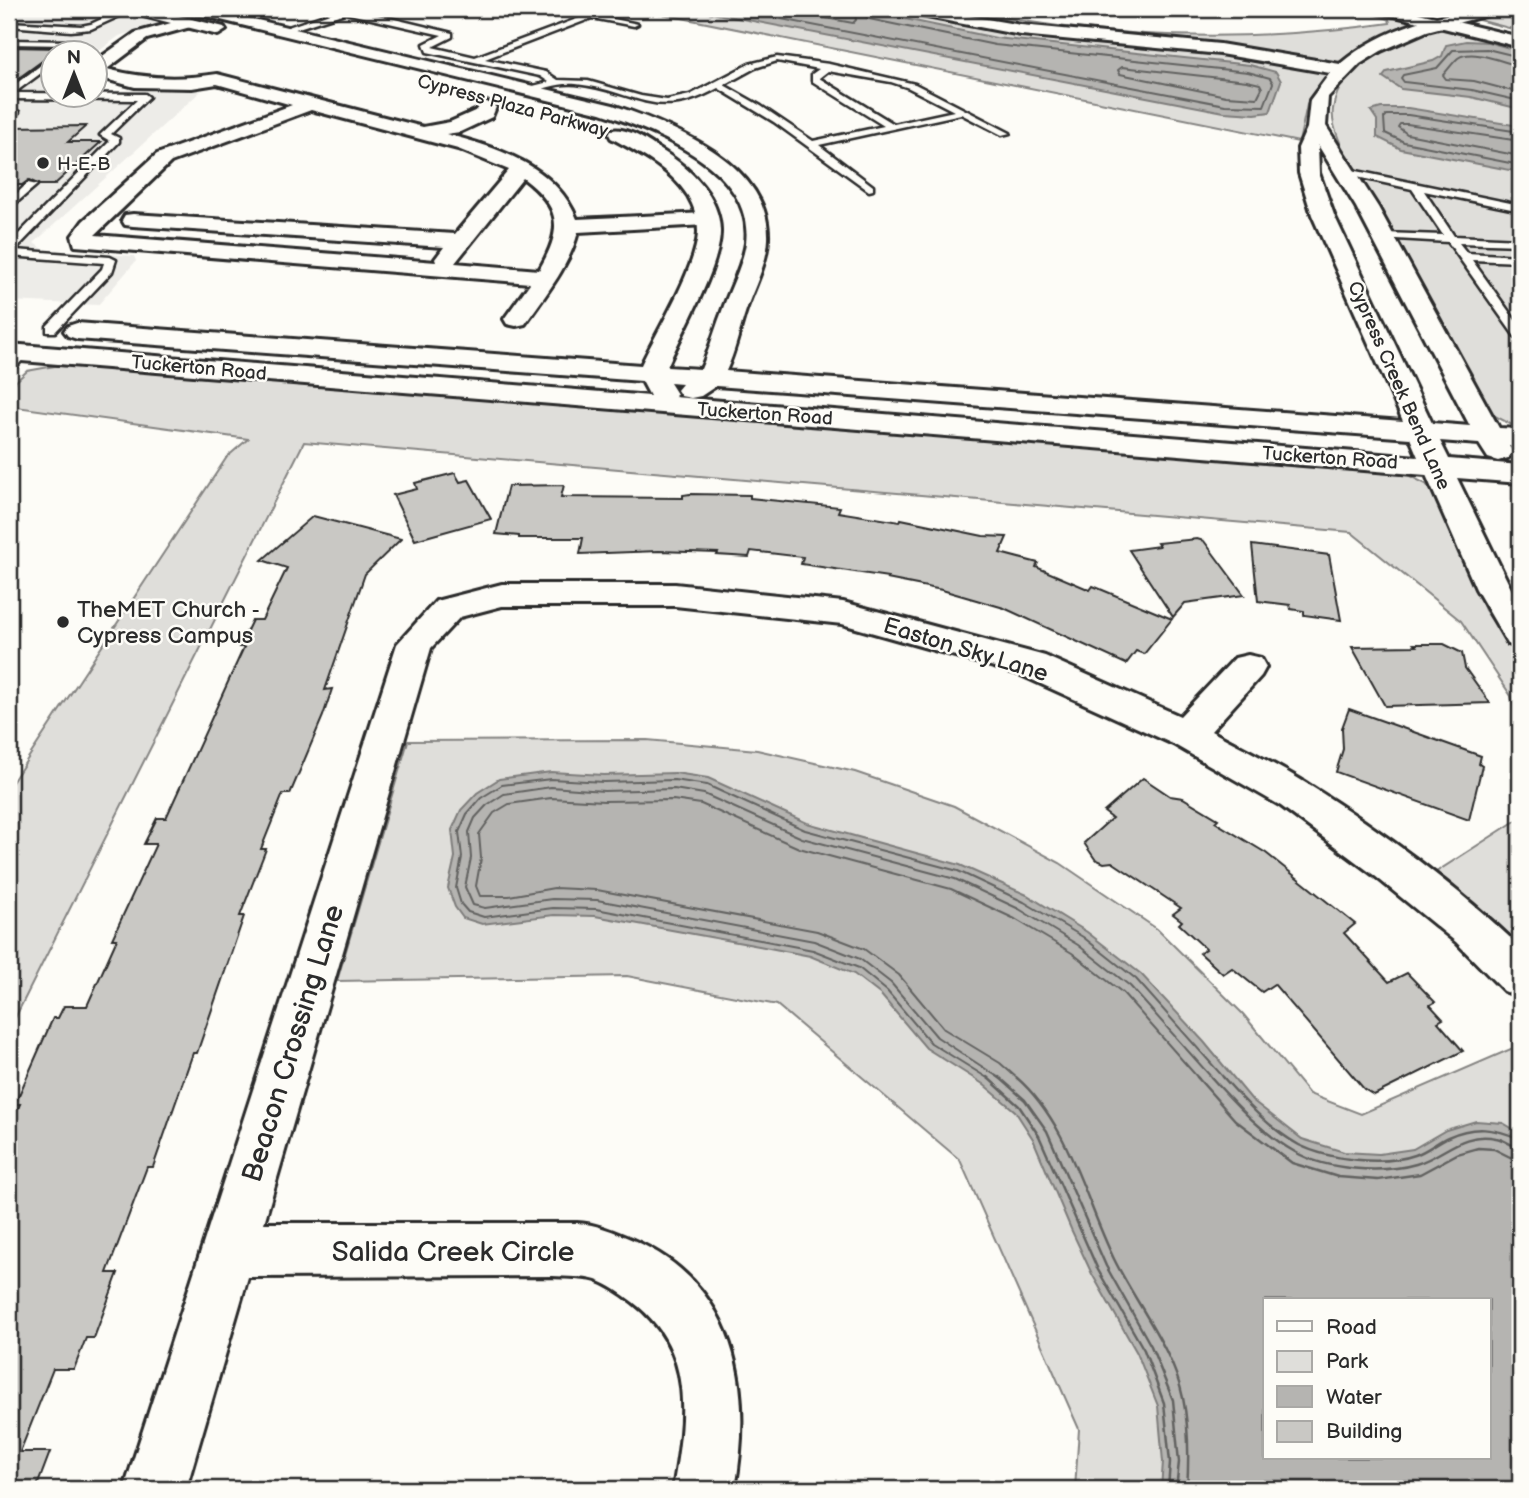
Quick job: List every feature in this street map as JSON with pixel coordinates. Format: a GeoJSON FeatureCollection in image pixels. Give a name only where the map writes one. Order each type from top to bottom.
{"type":"FeatureCollection","features":[{"type":"Feature","properties":{"kind":"street","name":"Cypress Plaza Parkway"},"geometry":{"type":"LineString","coordinates":[[132,9],[191,16],[494,104],[579,120],[619,134],[653,153],[682,175],[703,204],[706,219]]}},
{"type":"Feature","properties":{"kind":"street"},"geometry":{"type":"LineString","coordinates":[[906,9],[986,25],[1220,49],[1344,70]]}},
{"type":"Feature","properties":{"kind":"street"},"geometry":{"type":"LineString","coordinates":[[1384,9],[1520,34]]}},
{"type":"Feature","properties":{"kind":"street"},"geometry":{"type":"LineString","coordinates":[[1416,9],[1445,21],[1520,42]]}},
{"type":"Feature","properties":{"kind":"street","name":"Cypress Creek Bend Lane"},"geometry":{"type":"LineString","coordinates":[[1494,9],[1445,21],[1396,38],[1352,61],[1319,98],[1317,127],[1307,148],[1309,171],[1315,192],[1493,589],[1520,636]]}},
{"type":"Feature","properties":{"kind":"street","name":"Cypress Plaza Parkway"},"geometry":{"type":"LineString","coordinates":[[191,16],[216,14],[528,90],[639,119],[690,144],[724,168],[749,200],[758,232],[751,262],[710,378]]}},
{"type":"Feature","properties":{"kind":"street"},"geometry":{"type":"LineString","coordinates":[[191,16],[141,36],[99,67],[99,72],[135,82],[225,82]]}},
{"type":"Feature","properties":{"kind":"street"},"geometry":{"type":"LineString","coordinates":[[119,53],[144,59]]}},
{"type":"Feature","properties":{"kind":"street"},"geometry":{"type":"LineString","coordinates":[[168,66],[310,104],[431,130],[520,169],[550,187],[567,220],[558,258],[516,319]]}},
{"type":"Feature","properties":{"kind":"street"},"geometry":{"type":"LineString","coordinates":[[216,103],[225,82]]}},
{"type":"Feature","properties":{"kind":"street"},"geometry":{"type":"LineString","coordinates":[[431,130],[453,128],[486,113],[494,104],[528,90]]}},
{"type":"Feature","properties":{"kind":"street"},"geometry":{"type":"LineString","coordinates":[[164,158],[310,104]]}},
{"type":"Feature","properties":{"kind":"street"},"geometry":{"type":"LineString","coordinates":[[1317,127],[1347,172],[1516,480]]}},
{"type":"Feature","properties":{"kind":"street"},"geometry":{"type":"LineString","coordinates":[[190,131],[99,218],[83,236],[83,241],[545,277]]}},
{"type":"Feature","properties":{"kind":"street"},"geometry":{"type":"LineString","coordinates":[[438,270],[520,169]]}},
{"type":"Feature","properties":{"kind":"street"},"geometry":{"type":"LineString","coordinates":[[566,226],[754,217]]}},
{"type":"Feature","properties":{"kind":"street"},"geometry":{"type":"LineString","coordinates":[[99,218],[461,241]]}},
{"type":"Feature","properties":{"kind":"street"},"geometry":{"type":"LineString","coordinates":[[706,219],[709,233],[701,260],[651,372],[669,405],[710,378]]}},
{"type":"Feature","properties":{"kind":"street","name":"Tuckerton Road"},"geometry":{"type":"LineString","coordinates":[[24,345],[651,372],[1520,438]]}},
{"type":"Feature","properties":{"kind":"street","name":"Tuckerton Road"},"geometry":{"type":"LineString","coordinates":[[24,345],[669,405],[1436,465],[1516,480]]}},
{"type":"Feature","properties":{"kind":"street","name":"Easton Sky Lane"},"geometry":{"type":"LineString","coordinates":[[449,609],[502,595],[675,595],[844,613],[1032,665],[1186,734],[1295,795],[1369,848],[1472,929],[1520,977]]}},
{"type":"Feature","properties":{"kind":"street","name":"Beacon Crossing Lane"},"geometry":{"type":"LineString","coordinates":[[155,1489],[415,644],[449,609]]}},
{"type":"Feature","properties":{"kind":"street"},"geometry":{"type":"LineString","coordinates":[[1186,734],[1248,667]]}},
{"type":"Feature","properties":{"kind":"street","name":"Salida Creek Circle"},"geometry":{"type":"LineString","coordinates":[[228,1250],[552,1249],[597,1253],[634,1267],[670,1293],[696,1332],[710,1372],[713,1418],[710,1464],[705,1489]]}},
{"type":"Feature","properties":{"kind":"lane"},"geometry":{"type":"LineString","coordinates":[[9,24],[32,24],[59,29],[94,26],[108,17],[132,9]]}},
{"type":"Feature","properties":{"kind":"lane"},"geometry":{"type":"LineString","coordinates":[[283,30],[344,9],[449,33],[427,46],[430,50],[543,74],[558,83]]}},
{"type":"Feature","properties":{"kind":"lane"},"geometry":{"type":"LineString","coordinates":[[554,9],[634,24]]}},
{"type":"Feature","properties":{"kind":"lane"},"geometry":{"type":"LineString","coordinates":[[474,60],[591,16]]}},
{"type":"Feature","properties":{"kind":"lane"},"geometry":{"type":"LineString","coordinates":[[9,42],[38,42]]}},
{"type":"Feature","properties":{"kind":"lane"},"geometry":{"type":"LineString","coordinates":[[528,90],[574,81],[658,102],[680,101],[765,60],[777,59],[829,67],[912,86],[1005,132]]}},
{"type":"Feature","properties":{"kind":"lane"},"geometry":{"type":"LineString","coordinates":[[829,67],[816,74],[814,79],[893,127]]}},
{"type":"Feature","properties":{"kind":"lane"},"geometry":{"type":"LineString","coordinates":[[9,95],[38,72]]}},
{"type":"Feature","properties":{"kind":"lane"},"geometry":{"type":"LineString","coordinates":[[718,85],[743,97],[812,144],[869,188]]}},
{"type":"Feature","properties":{"kind":"lane"},"geometry":{"type":"LineString","coordinates":[[9,95],[145,97],[105,135],[116,139],[9,252]]}},
{"type":"Feature","properties":{"kind":"lane"},"geometry":{"type":"LineString","coordinates":[[9,110],[14,112],[9,118]]}},
{"type":"Feature","properties":{"kind":"lane"},"geometry":{"type":"LineString","coordinates":[[812,144],[960,112]]}},
{"type":"Feature","properties":{"kind":"lane"},"geometry":{"type":"LineString","coordinates":[[1347,172],[1511,206]]}},
{"type":"Feature","properties":{"kind":"lane"},"geometry":{"type":"LineString","coordinates":[[9,206],[32,185]]}},
{"type":"Feature","properties":{"kind":"lane"},"geometry":{"type":"LineString","coordinates":[[1415,185],[1520,335]]}},
{"type":"Feature","properties":{"kind":"lane"},"geometry":{"type":"LineString","coordinates":[[1383,236],[1520,242]]}},
{"type":"Feature","properties":{"kind":"lane"},"geometry":{"type":"LineString","coordinates":[[9,252],[110,260],[108,270],[24,345]]}},
{"type":"Feature","properties":{"kind":"lane"},"geometry":{"type":"LineString","coordinates":[[1464,256],[1520,259]]}},
{"type":"Feature","properties":{"kind":"shaded area"},"geometry":{"type":"Polygon","coordinates":[[[9,9],[112,9],[164,22],[119,36],[108,44],[108,38],[38,38],[38,108],[108,108],[108,91],[201,91],[34,243],[44,250],[134,256],[136,261],[98,305],[9,301],[9,9]]]}},
{"type":"Feature","properties":{"kind":"green space"},"geometry":{"type":"Polygon","coordinates":[[[637,9],[894,9],[983,27],[1181,47],[1325,71],[1328,74],[1307,105],[1299,142],[637,9]]]}},
{"type":"Feature","properties":{"kind":"green space"},"geometry":{"type":"Polygon","coordinates":[[[919,9],[1147,34],[1228,36],[1310,32],[1390,23],[1389,19],[1356,9],[1374,9],[1417,22],[1359,49],[1341,62],[1327,63],[1066,32],[919,9]]]}},
{"type":"Feature","properties":{"kind":"green space"},"geometry":{"type":"Polygon","coordinates":[[[1508,9],[1520,9],[1520,31],[1471,18],[1508,9]]]}},
{"type":"Feature","properties":{"kind":"green space"},"geometry":{"type":"Polygon","coordinates":[[[1439,28],[1520,44],[1520,429],[1491,414],[1343,150],[1334,125],[1333,109],[1338,92],[1359,65],[1390,45],[1439,28]]]}},
{"type":"Feature","properties":{"kind":"green space"},"geometry":{"type":"Polygon","coordinates":[[[60,365],[1404,473],[1426,484],[1441,504],[1485,610],[1520,661],[1520,735],[1511,696],[1461,621],[1351,532],[304,442],[9,1030],[9,787],[227,457],[248,439],[9,406],[9,388],[27,371],[60,365]]]}},
{"type":"Feature","properties":{"kind":"green space"},"geometry":{"type":"Polygon","coordinates":[[[647,740],[757,750],[855,772],[954,806],[1060,863],[1157,929],[1243,1014],[1309,1094],[1361,1114],[1520,1045],[1520,1489],[1075,1489],[1079,1429],[960,1160],[777,1005],[627,976],[337,981],[408,741],[647,740]]]}},
{"type":"Feature","properties":{"kind":"green space"},"geometry":{"type":"Polygon","coordinates":[[[1520,818],[1520,957],[1430,876],[1520,818]]]}},
{"type":"Feature","properties":{"kind":"water"},"geometry":{"type":"Polygon","coordinates":[[[691,9],[857,9],[996,38],[1250,65],[1276,72],[1281,81],[1270,112],[1224,112],[691,9]]]}},
{"type":"Feature","properties":{"kind":"water"},"geometry":{"type":"Polygon","coordinates":[[[1466,41],[1488,42],[1520,51],[1520,109],[1471,97],[1401,89],[1383,77],[1387,72],[1433,61],[1442,56],[1446,45],[1466,41]]]}},
{"type":"Feature","properties":{"kind":"water"},"geometry":{"type":"Polygon","coordinates":[[[1381,108],[1408,108],[1520,126],[1520,172],[1401,149],[1377,137],[1377,120],[1371,111],[1381,108]]]}},
{"type":"Feature","properties":{"kind":"water"},"geometry":{"type":"Polygon","coordinates":[[[551,772],[604,775],[675,773],[708,778],[807,823],[960,865],[1027,895],[1087,932],[1141,974],[1204,1042],[1252,1100],[1302,1139],[1344,1152],[1379,1154],[1413,1149],[1446,1130],[1476,1121],[1503,1123],[1520,1133],[1520,1489],[1161,1489],[1163,1462],[1158,1406],[1137,1353],[1092,1274],[1033,1139],[1015,1111],[983,1084],[926,1048],[881,995],[854,974],[810,956],[595,916],[554,915],[482,924],[463,918],[455,907],[448,888],[455,857],[452,830],[461,810],[477,793],[499,779],[551,772]]]}},
{"type":"Feature","properties":{"kind":"building"},"geometry":{"type":"Polygon","coordinates":[[[9,47],[38,48],[38,64],[9,85],[9,47]]]}},
{"type":"Feature","properties":{"kind":"building","name":"H-E-B"},"geometry":{"type":"Polygon","coordinates":[[[86,126],[68,142],[101,142],[54,185],[39,185],[29,180],[22,185],[9,185],[9,127],[86,126]]]}},
{"type":"Feature","properties":{"kind":"building"},"geometry":{"type":"Polygon","coordinates":[[[455,473],[460,482],[469,480],[491,519],[415,540],[393,495],[417,489],[415,483],[455,473]]]}},
{"type":"Feature","properties":{"kind":"building"},"geometry":{"type":"Polygon","coordinates":[[[564,485],[561,497],[683,498],[683,495],[690,494],[750,495],[750,498],[840,507],[838,512],[900,522],[901,519],[983,536],[1007,537],[1000,553],[1038,563],[1036,567],[1090,590],[1093,586],[1172,619],[1144,654],[1136,651],[1126,664],[1004,608],[942,590],[887,579],[888,577],[801,564],[803,557],[751,551],[749,557],[659,551],[580,554],[583,538],[519,538],[496,534],[508,486],[564,485]]]}},
{"type":"Feature","properties":{"kind":"building"},"geometry":{"type":"Polygon","coordinates":[[[313,516],[401,539],[365,574],[325,690],[332,689],[323,716],[290,794],[283,794],[261,849],[266,849],[240,916],[244,916],[197,1053],[193,1053],[153,1167],[147,1167],[107,1273],[118,1273],[94,1338],[86,1338],[74,1369],[53,1369],[20,1452],[50,1452],[36,1489],[9,1489],[9,1127],[20,1104],[15,1104],[53,1018],[58,1018],[64,1006],[87,1006],[117,939],[112,939],[156,844],[144,844],[157,818],[166,818],[244,647],[239,647],[252,620],[262,620],[287,568],[262,560],[313,516]]]}},
{"type":"Feature","properties":{"kind":"building"},"geometry":{"type":"Polygon","coordinates":[[[1197,539],[1204,541],[1244,595],[1185,603],[1173,617],[1129,550],[1159,546],[1157,543],[1197,539]]]}},
{"type":"Feature","properties":{"kind":"building"},"geometry":{"type":"Polygon","coordinates":[[[1252,545],[1329,555],[1341,620],[1304,615],[1304,611],[1291,609],[1290,605],[1258,601],[1252,545]]]}},
{"type":"Feature","properties":{"kind":"building"},"geometry":{"type":"Polygon","coordinates":[[[1414,644],[1444,644],[1462,653],[1465,668],[1490,703],[1385,706],[1352,647],[1416,646],[1414,644]]]}},
{"type":"Feature","properties":{"kind":"building"},"geometry":{"type":"Polygon","coordinates":[[[1349,709],[1481,756],[1479,764],[1482,766],[1469,820],[1336,772],[1343,749],[1342,728],[1349,709]]]}},
{"type":"Feature","properties":{"kind":"building"},"geometry":{"type":"Polygon","coordinates":[[[1143,778],[1170,796],[1183,798],[1218,819],[1215,822],[1266,853],[1355,924],[1344,933],[1389,982],[1407,973],[1435,1002],[1430,1005],[1443,1019],[1438,1022],[1463,1051],[1374,1095],[1364,1089],[1274,984],[1262,992],[1232,968],[1223,974],[1200,953],[1206,949],[1179,924],[1182,921],[1173,914],[1181,908],[1112,862],[1104,863],[1095,859],[1084,843],[1112,818],[1104,812],[1143,778]]]}},
{"type":"Feature","properties":{"kind":"place","name":"H-E-B"},"geometry":{"type":"Point","coordinates":[43,163]}},
{"type":"Feature","properties":{"kind":"place","name":"TheMET Church - Cypress Campus"},"geometry":{"type":"Point","coordinates":[63,622]}}]}
